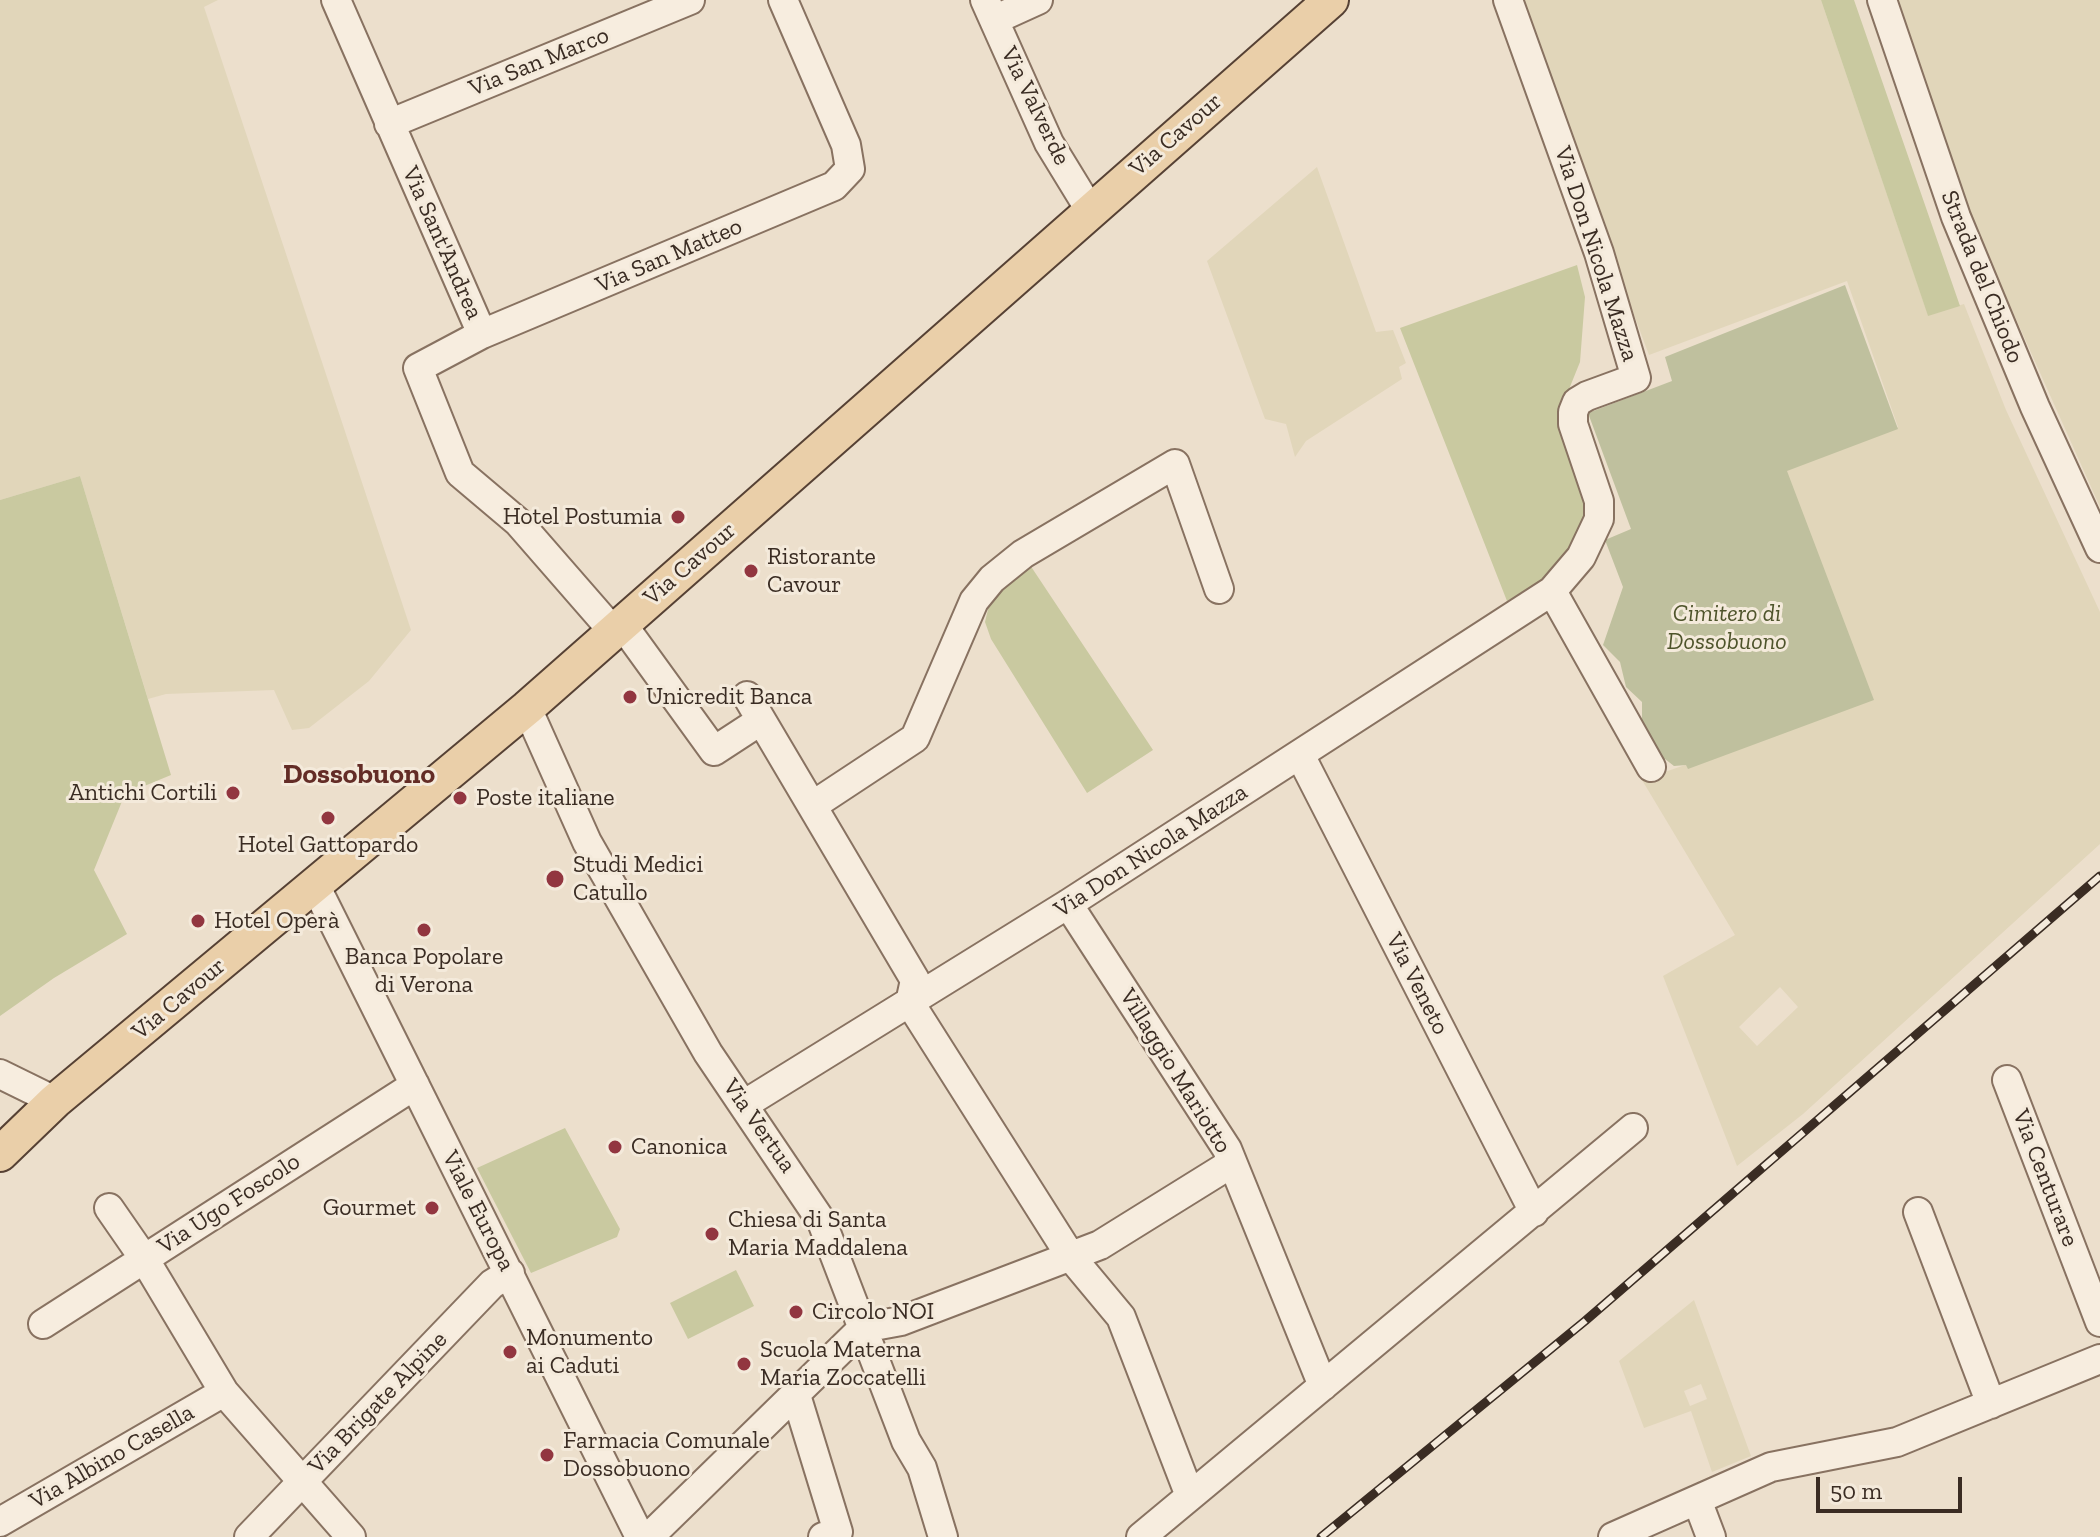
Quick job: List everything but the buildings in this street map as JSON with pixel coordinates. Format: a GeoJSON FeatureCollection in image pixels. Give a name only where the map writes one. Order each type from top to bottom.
{"type":"FeatureCollection","features":[{"type":"Feature","properties":{"kind":"main road","name":"Via Cavour"},"geometry":{"type":"LineString","coordinates":[[0,1154],[47,1108],[527,708],[1331,0]]}},
{"type":"Feature","properties":{"kind":"street","name":"Via Sant'Andrea"},"geometry":{"type":"LineString","coordinates":[[336,0],[482,334],[418,368],[460,473],[518,522],[617,627]]}},
{"type":"Feature","properties":{"kind":"street","name":"Via San Marco"},"geometry":{"type":"LineString","coordinates":[[389,124],[690,0]]}},
{"type":"Feature","properties":{"kind":"street","name":"Via San Matteo"},"geometry":{"type":"LineString","coordinates":[[482,334],[834,186],[850,169],[846,145],[783,0]]}},
{"type":"Feature","properties":{"kind":"street"},"geometry":{"type":"LineString","coordinates":[[989,10],[1038,0]]}},
{"type":"Feature","properties":{"kind":"street","name":"Strada del Chiodo"},"geometry":{"type":"LineString","coordinates":[[1882,0],[1956,217],[2035,407],[2100,548]]}},
{"type":"Feature","properties":{"kind":"street","name":"Via Don Nicola Mazza"},"geometry":{"type":"LineString","coordinates":[[745,1104],[1068,904],[1552,591],[1581,557],[1599,519],[1599,501],[1573,424],[1573,412],[1577,402],[1587,396],[1636,378],[1599,253],[1510,4]]}},
{"type":"Feature","properties":{"kind":"street","name":"Via Valverde"},"geometry":{"type":"LineString","coordinates":[[989,10],[1049,143],[1090,210]]}},
{"type":"Feature","properties":{"kind":"street"},"geometry":{"type":"LineString","coordinates":[[812,806],[915,738],[974,601],[992,579],[1023,554],[1175,464],[1219,589]]}},
{"type":"Feature","properties":{"kind":"street"},"geometry":{"type":"LineString","coordinates":[[1552,591],[1651,767]]}},
{"type":"Feature","properties":{"kind":"street"},"geometry":{"type":"LineString","coordinates":[[617,627],[714,751],[760,721]]}},
{"type":"Feature","properties":{"kind":"street"},"geometry":{"type":"LineString","coordinates":[[747,696],[915,980],[910,1003],[1071,1257],[1121,1317],[1190,1496]]}},
{"type":"Feature","properties":{"kind":"street","name":"Via Vertua"},"geometry":{"type":"LineString","coordinates":[[527,708],[587,842],[708,1053],[822,1222],[863,1328]]}},
{"type":"Feature","properties":{"kind":"street","name":"Via Veneto"},"geometry":{"type":"LineString","coordinates":[[1300,755],[1534,1212]]}},
{"type":"Feature","properties":{"kind":"street","name":"Viale Europa"},"geometry":{"type":"LineString","coordinates":[[315,885],[640,1537]]}},
{"type":"Feature","properties":{"kind":"street","name":"Villaggio Mariotto"},"geometry":{"type":"LineString","coordinates":[[863,1328],[901,1321],[1100,1245],[1232,1163],[1068,904]]}},
{"type":"Feature","properties":{"kind":"street"},"geometry":{"type":"LineString","coordinates":[[0,1074],[47,1108]]}},
{"type":"Feature","properties":{"kind":"street","name":"Via Centurare"},"geometry":{"type":"LineString","coordinates":[[2007,1080],[2100,1322]]}},
{"type":"Feature","properties":{"kind":"street","name":"Via Ugo Foscolo"},"geometry":{"type":"LineString","coordinates":[[43,1324],[415,1085]]}},
{"type":"Feature","properties":{"kind":"street"},"geometry":{"type":"LineString","coordinates":[[1141,1537],[1633,1128]]}},
{"type":"Feature","properties":{"kind":"street"},"geometry":{"type":"LineString","coordinates":[[1232,1163],[1323,1386]]}},
{"type":"Feature","properties":{"kind":"street"},"geometry":{"type":"LineString","coordinates":[[109,1208],[145,1260],[224,1392],[351,1537]]}},
{"type":"Feature","properties":{"kind":"street"},"geometry":{"type":"LineString","coordinates":[[1918,1212],[1991,1404]]}},
{"type":"Feature","properties":{"kind":"street","name":"Via Brigate Alpine"},"geometry":{"type":"LineString","coordinates":[[249,1537],[492,1284],[510,1273]]}},
{"type":"Feature","properties":{"kind":"street"},"geometry":{"type":"LineString","coordinates":[[649,1537],[863,1328],[906,1441],[922,1468],[943,1537]]}},
{"type":"Feature","properties":{"kind":"street"},"geometry":{"type":"LineString","coordinates":[[1613,1537],[1771,1467],[1897,1442],[2100,1359]]}},
{"type":"Feature","properties":{"kind":"street","name":"Via Albino Casella"},"geometry":{"type":"LineString","coordinates":[[0,1522],[224,1392]]}},
{"type":"Feature","properties":{"kind":"street"},"geometry":{"type":"LineString","coordinates":[[796,1395],[833,1535]]}},
{"type":"Feature","properties":{"kind":"street"},"geometry":{"type":"LineString","coordinates":[[1697,1500],[1711,1537]]}},
{"type":"Feature","properties":{"kind":"shaded area"},"geometry":{"type":"Polygon","coordinates":[[[0,0],[218,0],[204,7],[411,630],[369,681],[309,728],[292,730],[274,690],[166,694],[148,699],[80,476],[0,500],[0,0]]]}},
{"type":"Feature","properties":{"kind":"shaded area"},"geometry":{"type":"Polygon","coordinates":[[[1521,0],[1821,0],[1928,315],[1964,304],[2006,410],[2100,612],[2100,844],[1803,1114],[1737,1166],[1663,976],[1735,935],[1642,780],[1685,765],[1782,470],[1898,427],[1847,281],[1649,355],[1545,77],[1521,0]],[[1780,987],[1739,1027],[1757,1046],[1798,1007],[1780,987]]]}},
{"type":"Feature","properties":{"kind":"shaded area"},"geometry":{"type":"Polygon","coordinates":[[[1895,0],[2100,0],[2100,507],[1953,178],[1895,0]]]}},
{"type":"Feature","properties":{"kind":"shaded area"},"geometry":{"type":"Polygon","coordinates":[[[1317,167],[1376,332],[1393,330],[1406,363],[1399,367],[1402,379],[1306,441],[1295,457],[1286,424],[1265,419],[1207,261],[1317,167]]]}},
{"type":"Feature","properties":{"kind":"shaded area"},"geometry":{"type":"Polygon","coordinates":[[[1694,1300],[1751,1456],[1712,1472],[1691,1411],[1644,1428],[1619,1361],[1694,1300]],[[1701,1384],[1684,1391],[1690,1406],[1707,1399],[1701,1384]]]}},
{"type":"Feature","properties":{"kind":"green space"},"geometry":{"type":"Polygon","coordinates":[[[1821,0],[1854,0],[1960,306],[1928,316],[1821,0]]]}},
{"type":"Feature","properties":{"kind":"green space"},"geometry":{"type":"Polygon","coordinates":[[[1577,265],[1585,297],[1580,362],[1559,414],[1589,498],[1588,519],[1576,549],[1547,579],[1507,601],[1400,328],[1577,265]]]}},
{"type":"Feature","properties":{"kind":"green space","name":"Cimitero di Dossobuono"},"geometry":{"type":"Polygon","coordinates":[[[1845,285],[1898,429],[1787,471],[1874,700],[1688,769],[1686,765],[1674,766],[1665,759],[1660,760],[1642,736],[1642,702],[1626,687],[1620,662],[1603,645],[1623,587],[1605,540],[1631,529],[1588,413],[1672,381],[1665,357],[1845,285]]]}},
{"type":"Feature","properties":{"kind":"green space"},"geometry":{"type":"Polygon","coordinates":[[[80,476],[171,775],[125,794],[94,870],[127,934],[54,978],[0,1016],[0,500],[80,476]]]}},
{"type":"Feature","properties":{"kind":"green space"},"geometry":{"type":"Polygon","coordinates":[[[1030,565],[1153,750],[1087,793],[991,639],[985,622],[990,601],[1030,565]]]}},
{"type":"Feature","properties":{"kind":"green space"},"geometry":{"type":"Polygon","coordinates":[[[565,1128],[620,1229],[617,1237],[531,1273],[477,1168],[565,1128]]]}},
{"type":"Feature","properties":{"kind":"green space"},"geometry":{"type":"Polygon","coordinates":[[[736,1270],[754,1306],[688,1339],[670,1303],[736,1270]]]}},
{"type":"Feature","properties":{"kind":"railway"},"geometry":{"type":"LineString","coordinates":[[1321,1537],[1585,1321],[2100,876]]}},
{"type":"Feature","properties":{"kind":"place","name":"Hotel Postumia"},"geometry":{"type":"Point","coordinates":[678,517]}},
{"type":"Feature","properties":{"kind":"place","name":"Ristorante Cavour"},"geometry":{"type":"Point","coordinates":[751,571]}},
{"type":"Feature","properties":{"kind":"place","name":"Unicredit Banca"},"geometry":{"type":"Point","coordinates":[630,697]}},
{"type":"Feature","properties":{"kind":"place","name":"Antichi Cortili"},"geometry":{"type":"Point","coordinates":[233,793]}},
{"type":"Feature","properties":{"kind":"place","name":"Poste italiane"},"geometry":{"type":"Point","coordinates":[460,798]}},
{"type":"Feature","properties":{"kind":"place","name":"Hotel Gattopardo"},"geometry":{"type":"Point","coordinates":[328,818]}},
{"type":"Feature","properties":{"kind":"place","name":"Studi Medici Catullo"},"geometry":{"type":"Point","coordinates":[555,879]}},
{"type":"Feature","properties":{"kind":"place","name":"Hotel Operà"},"geometry":{"type":"Point","coordinates":[198,921]}},
{"type":"Feature","properties":{"kind":"place","name":"Banca Popolare di Verona"},"geometry":{"type":"Point","coordinates":[424,930]}},
{"type":"Feature","properties":{"kind":"place","name":"Canonica"},"geometry":{"type":"Point","coordinates":[615,1147]}},
{"type":"Feature","properties":{"kind":"place","name":"Gourmet"},"geometry":{"type":"Point","coordinates":[432,1208]}},
{"type":"Feature","properties":{"kind":"place","name":"Chiesa di Santa Maria Maddalena"},"geometry":{"type":"Point","coordinates":[712,1234]}},
{"type":"Feature","properties":{"kind":"place","name":"Circolo NOI"},"geometry":{"type":"Point","coordinates":[796,1312]}},
{"type":"Feature","properties":{"kind":"place","name":"Monumento ai Caduti"},"geometry":{"type":"Point","coordinates":[510,1352]}},
{"type":"Feature","properties":{"kind":"place","name":"Scuola Materna Maria Zoccatelli"},"geometry":{"type":"Point","coordinates":[744,1364]}},
{"type":"Feature","properties":{"kind":"place","name":"Farmacia Comunale Dossobuono"},"geometry":{"type":"Point","coordinates":[547,1455]}},
{"type":"Feature","properties":{"kind":"district","name":"Dossobuono"},"geometry":{"type":"Point","coordinates":[359,775]}}]}
